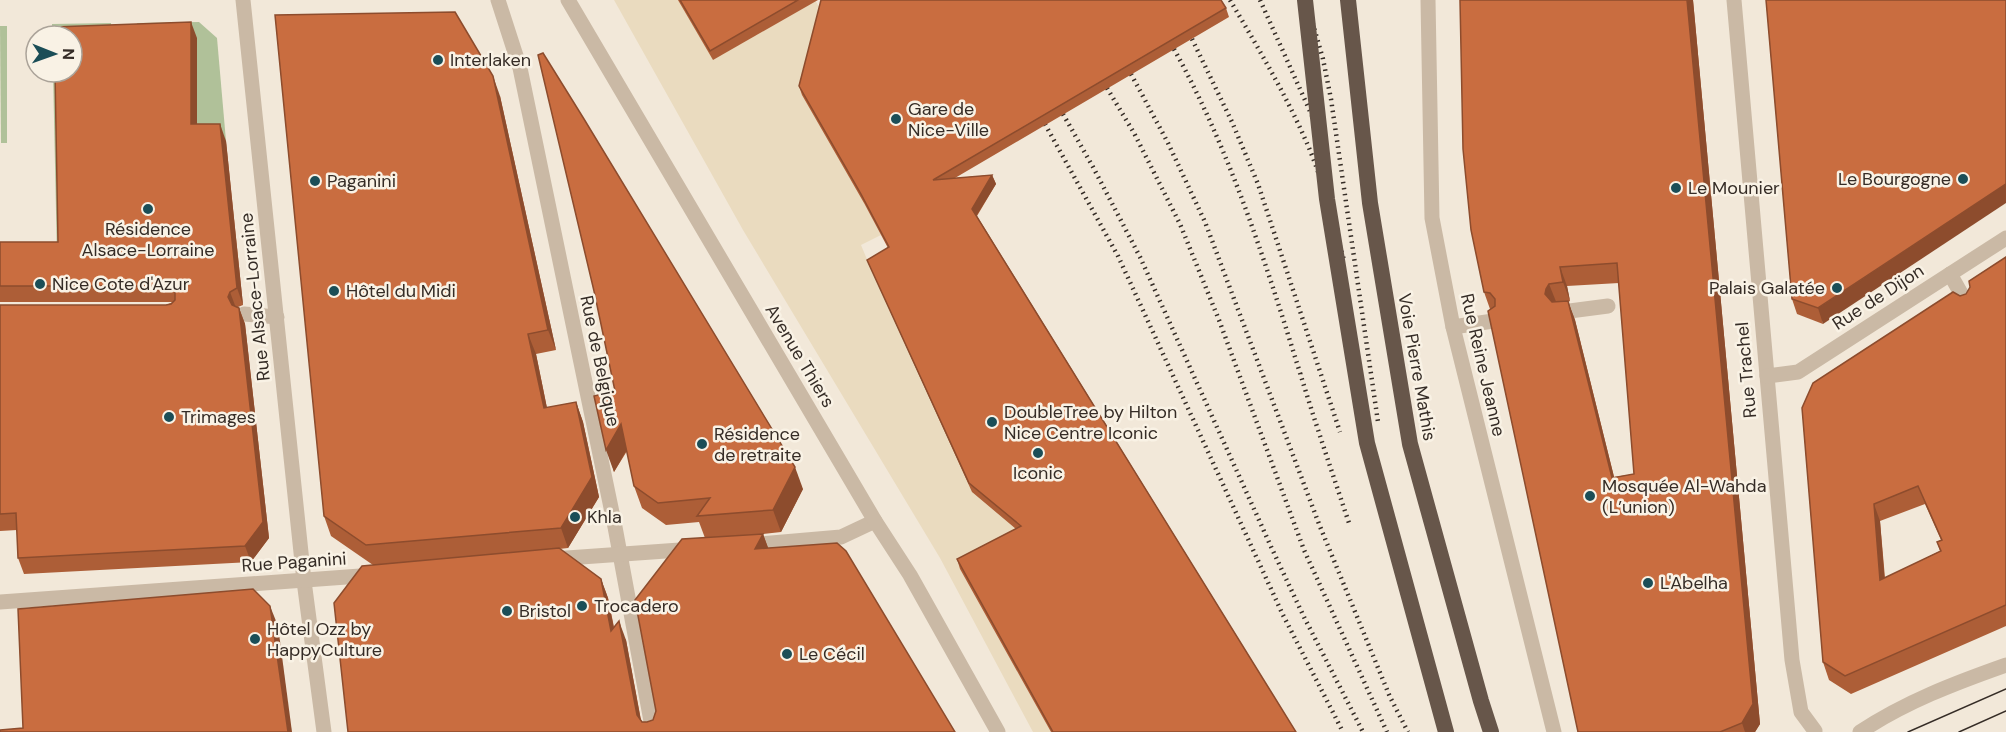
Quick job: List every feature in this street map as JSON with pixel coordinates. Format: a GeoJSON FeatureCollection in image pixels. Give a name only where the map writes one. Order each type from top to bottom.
{"type":"FeatureCollection","features":[{"type":"Feature","properties":{"kind":"highway"},"geometry":{"type":"LineString","coordinates":[[1305,0],[1327,199],[1367,443],[1446,732]]}},
{"type":"Feature","properties":{"kind":"highway","name":"Voie Pierre Mathis"},"geometry":{"type":"LineString","coordinates":[[1348,0],[1370,203],[1410,444],[1491,732]]}},
{"type":"Feature","properties":{"kind":"street","name":"Rue Alsace-Lorraine"},"geometry":{"type":"LineString","coordinates":[[243,0],[304,581],[324,732]]}},
{"type":"Feature","properties":{"kind":"street","name":"Rue de Belgique"},"geometry":{"type":"LineString","coordinates":[[498,0],[520,68],[620,554],[653,732]]}},
{"type":"Feature","properties":{"kind":"street","name":"Avenue Thiers"},"geometry":{"type":"LineString","coordinates":[[568,0],[875,521],[910,576],[998,732]]}},
{"type":"Feature","properties":{"kind":"street","name":"Rue Reine Jeanne"},"geometry":{"type":"LineString","coordinates":[[1428,0],[1432,218],[1453,327],[1554,732]]}},
{"type":"Feature","properties":{"kind":"street","name":"Rue Trachel"},"geometry":{"type":"LineString","coordinates":[[1734,0],[1792,660],[1801,712],[1817,732]]}},
{"type":"Feature","properties":{"kind":"street","name":"Rue de Dijon"},"geometry":{"type":"LineString","coordinates":[[1767,376],[1798,372],[2006,238]]}},
{"type":"Feature","properties":{"kind":"street"},"geometry":{"type":"LineString","coordinates":[[1950,274],[1967,304]]}},
{"type":"Feature","properties":{"kind":"street"},"geometry":{"type":"LineString","coordinates":[[1562,312],[1608,306]]}},
{"type":"Feature","properties":{"kind":"street"},"geometry":{"type":"LineString","coordinates":[[244,314],[277,317]]}},
{"type":"Feature","properties":{"kind":"street"},"geometry":{"type":"LineString","coordinates":[[1453,327],[1493,321]]}},
{"type":"Feature","properties":{"kind":"street"},"geometry":{"type":"LineString","coordinates":[[728,546],[841,537],[875,521]]}},
{"type":"Feature","properties":{"kind":"street"},"geometry":{"type":"LineString","coordinates":[[540,560],[705,548]]}},
{"type":"Feature","properties":{"kind":"street","name":"Rue Paganini"},"geometry":{"type":"LineString","coordinates":[[0,602],[390,574]]}},
{"type":"Feature","properties":{"kind":"street"},"geometry":{"type":"LineString","coordinates":[[1860,732],[1890,712],[1964,680],[2006,665]]}},
{"type":"Feature","properties":{"kind":"green space"},"geometry":{"type":"Polygon","coordinates":[[[199,22],[217,38],[226,141],[197,140],[138,40],[137,23],[199,22]]]}},
{"type":"Feature","properties":{"kind":"green space"},"geometry":{"type":"Polygon","coordinates":[[[111,23],[112,41],[84,38],[84,24],[52,24],[111,23]]]}},
{"type":"Feature","properties":{"kind":"green space"},"geometry":{"type":"Polygon","coordinates":[[[0,26],[7,26],[7,143],[1,143],[0,26]]]}},
{"type":"Feature","properties":{"kind":"green space"},"geometry":{"type":"Polygon","coordinates":[[[53,84],[60,84],[64,258],[57,258],[53,84]]]}},
{"type":"Feature","properties":{"kind":"shaded area"},"geometry":{"type":"Polygon","coordinates":[[[614,0],[815,0],[840,42],[864,203],[881,235],[861,245],[871,269],[1025,535],[960,569],[1051,732],[1033,732],[940,558],[743,230],[614,0]]]}},
{"type":"Feature","properties":{"kind":"building"},"geometry":{"type":"Polygon","coordinates":[[[680,0],[798,0],[710,51],[680,0]]]}},
{"type":"Feature","properties":{"kind":"building","name":"Iconic"},"geometry":{"type":"Polygon","coordinates":[[[821,0],[1221,0],[1226,8],[933,180],[992,175],[972,209],[1296,732],[1053,732],[957,559],[1021,526],[969,483],[867,260],[889,247],[799,86],[821,0]]]}},
{"type":"Feature","properties":{"kind":"building"},"geometry":{"type":"Polygon","coordinates":[[[1460,0],[1687,0],[1753,704],[1742,723],[1720,732],[1578,732],[1488,311],[1495,306],[1495,299],[1490,293],[1484,292],[1471,230],[1463,149],[1460,0]],[[1617,263],[1560,267],[1563,282],[1549,284],[1545,294],[1552,302],[1568,301],[1612,478],[1634,474],[1617,263]]]}},
{"type":"Feature","properties":{"kind":"building"},"geometry":{"type":"Polygon","coordinates":[[[1766,0],[2006,0],[2006,184],[1818,308],[1792,299],[1766,0]]]}},
{"type":"Feature","properties":{"kind":"building"},"geometry":{"type":"Polygon","coordinates":[[[455,12],[493,76],[548,330],[528,334],[544,408],[576,402],[592,477],[561,528],[366,545],[324,516],[275,15],[455,12]]]}},
{"type":"Feature","properties":{"kind":"building"},"geometry":{"type":"Polygon","coordinates":[[[191,22],[191,124],[220,124],[237,288],[230,292],[228,297],[232,305],[239,308],[263,522],[245,546],[18,558],[16,513],[0,514],[0,305],[166,305],[175,300],[175,291],[166,286],[0,286],[0,242],[58,242],[55,84],[84,84],[84,26],[191,22]]]}},
{"type":"Feature","properties":{"kind":"building","name":"Résidence de retraite"},"geometry":{"type":"Polygon","coordinates":[[[543,53],[795,467],[773,510],[697,516],[710,498],[658,503],[634,486],[621,424],[606,450],[594,396],[615,391],[594,291],[538,55],[543,53]]]}},
{"type":"Feature","properties":{"kind":"building"},"geometry":{"type":"Polygon","coordinates":[[[2006,257],[2006,605],[1845,676],[1823,662],[1802,408],[1813,383],[1953,292],[1960,296],[1966,294],[1970,287],[1969,281],[2006,257]],[[1918,486],[1874,504],[1880,580],[1941,551],[1937,542],[1942,540],[1918,486]]]}},
{"type":"Feature","properties":{"kind":"building"},"geometry":{"type":"Polygon","coordinates":[[[763,534],[755,549],[837,543],[846,551],[955,732],[348,732],[334,603],[362,566],[559,548],[601,579],[611,631],[619,621],[637,715],[642,722],[647,722],[653,720],[656,711],[635,600],[682,539],[763,534]]]}},
{"type":"Feature","properties":{"kind":"building"},"geometry":{"type":"Polygon","coordinates":[[[253,589],[270,606],[288,732],[0,732],[0,730],[23,728],[18,609],[253,589]]]}},
{"type":"Feature","properties":{"kind":"tram line"},"geometry":{"type":"LineString","coordinates":[[1908,732],[2006,689]]}},
{"type":"Feature","properties":{"kind":"tram line"},"geometry":{"type":"LineString","coordinates":[[1959,732],[2006,711]]}},
{"type":"Feature","properties":{"kind":"railway"},"geometry":{"type":"LineString","coordinates":[[1230,0],[1280,87],[1306,141],[1322,185],[1344,260]]}},
{"type":"Feature","properties":{"kind":"railway"},"geometry":{"type":"LineString","coordinates":[[1260,0],[1313,118],[1332,193]]}},
{"type":"Feature","properties":{"kind":"railway"},"geometry":{"type":"LineString","coordinates":[[1306,0],[1323,59],[1331,99],[1378,422]]}},
{"type":"Feature","properties":{"kind":"railway"},"geometry":{"type":"LineString","coordinates":[[1192,39],[1232,122],[1258,184],[1340,432]]}},
{"type":"Feature","properties":{"kind":"railway"},"geometry":{"type":"LineString","coordinates":[[1174,49],[1214,131],[1248,216],[1349,523]]}},
{"type":"Feature","properties":{"kind":"railway"},"geometry":{"type":"LineString","coordinates":[[1131,74],[1168,143],[1205,222],[1319,524],[1390,697],[1408,732]]}},
{"type":"Feature","properties":{"kind":"railway"},"geometry":{"type":"LineString","coordinates":[[1107,88],[1134,133],[1180,224],[1219,320],[1304,550],[1387,732]]}},
{"type":"Feature","properties":{"kind":"railway"},"geometry":{"type":"LineString","coordinates":[[1063,114],[1140,257],[1273,551],[1363,732]]}},
{"type":"Feature","properties":{"kind":"railway"},"geometry":{"type":"LineString","coordinates":[[1045,124],[1118,256],[1283,615],[1343,732]]}},
{"type":"Feature","properties":{"kind":"place","name":"Interlaken"},"geometry":{"type":"Point","coordinates":[438,60]}},
{"type":"Feature","properties":{"kind":"place","name":"Gare de Nice-Ville"},"geometry":{"type":"Point","coordinates":[896,119]}},
{"type":"Feature","properties":{"kind":"place","name":"Le Bourgogne"},"geometry":{"type":"Point","coordinates":[1963,179]}},
{"type":"Feature","properties":{"kind":"place","name":"Paganini"},"geometry":{"type":"Point","coordinates":[315,181]}},
{"type":"Feature","properties":{"kind":"place","name":"Le Mounier"},"geometry":{"type":"Point","coordinates":[1676,188]}},
{"type":"Feature","properties":{"kind":"place","name":"Résidence Alsace-Lorraine"},"geometry":{"type":"Point","coordinates":[148,209]}},
{"type":"Feature","properties":{"kind":"place","name":"Nice Cote d'Azur"},"geometry":{"type":"Point","coordinates":[40,284]}},
{"type":"Feature","properties":{"kind":"place","name":"Palais Galatée"},"geometry":{"type":"Point","coordinates":[1837,288]}},
{"type":"Feature","properties":{"kind":"place","name":"Hôtel du Midi"},"geometry":{"type":"Point","coordinates":[334,291]}},
{"type":"Feature","properties":{"kind":"place","name":"Trimages"},"geometry":{"type":"Point","coordinates":[169,417]}},
{"type":"Feature","properties":{"kind":"place","name":"DoubleTree by Hilton Nice Centre Iconic"},"geometry":{"type":"Point","coordinates":[992,422]}},
{"type":"Feature","properties":{"kind":"place","name":"Résidence de retraite"},"geometry":{"type":"Point","coordinates":[702,444]}},
{"type":"Feature","properties":{"kind":"place","name":"Iconic"},"geometry":{"type":"Point","coordinates":[1038,453]}},
{"type":"Feature","properties":{"kind":"place","name":"Mosquée Al-Wahda (L’union)"},"geometry":{"type":"Point","coordinates":[1590,496]}},
{"type":"Feature","properties":{"kind":"place","name":"Khla"},"geometry":{"type":"Point","coordinates":[575,517]}},
{"type":"Feature","properties":{"kind":"place","name":"L'Abelha"},"geometry":{"type":"Point","coordinates":[1648,583]}},
{"type":"Feature","properties":{"kind":"place","name":"Trocadero"},"geometry":{"type":"Point","coordinates":[582,606]}},
{"type":"Feature","properties":{"kind":"place","name":"Bristol"},"geometry":{"type":"Point","coordinates":[507,611]}},
{"type":"Feature","properties":{"kind":"place","name":"Hôtel Ozz by HappyCulture"},"geometry":{"type":"Point","coordinates":[255,639]}},
{"type":"Feature","properties":{"kind":"place","name":"Le Cécil"},"geometry":{"type":"Point","coordinates":[787,654]}}]}
